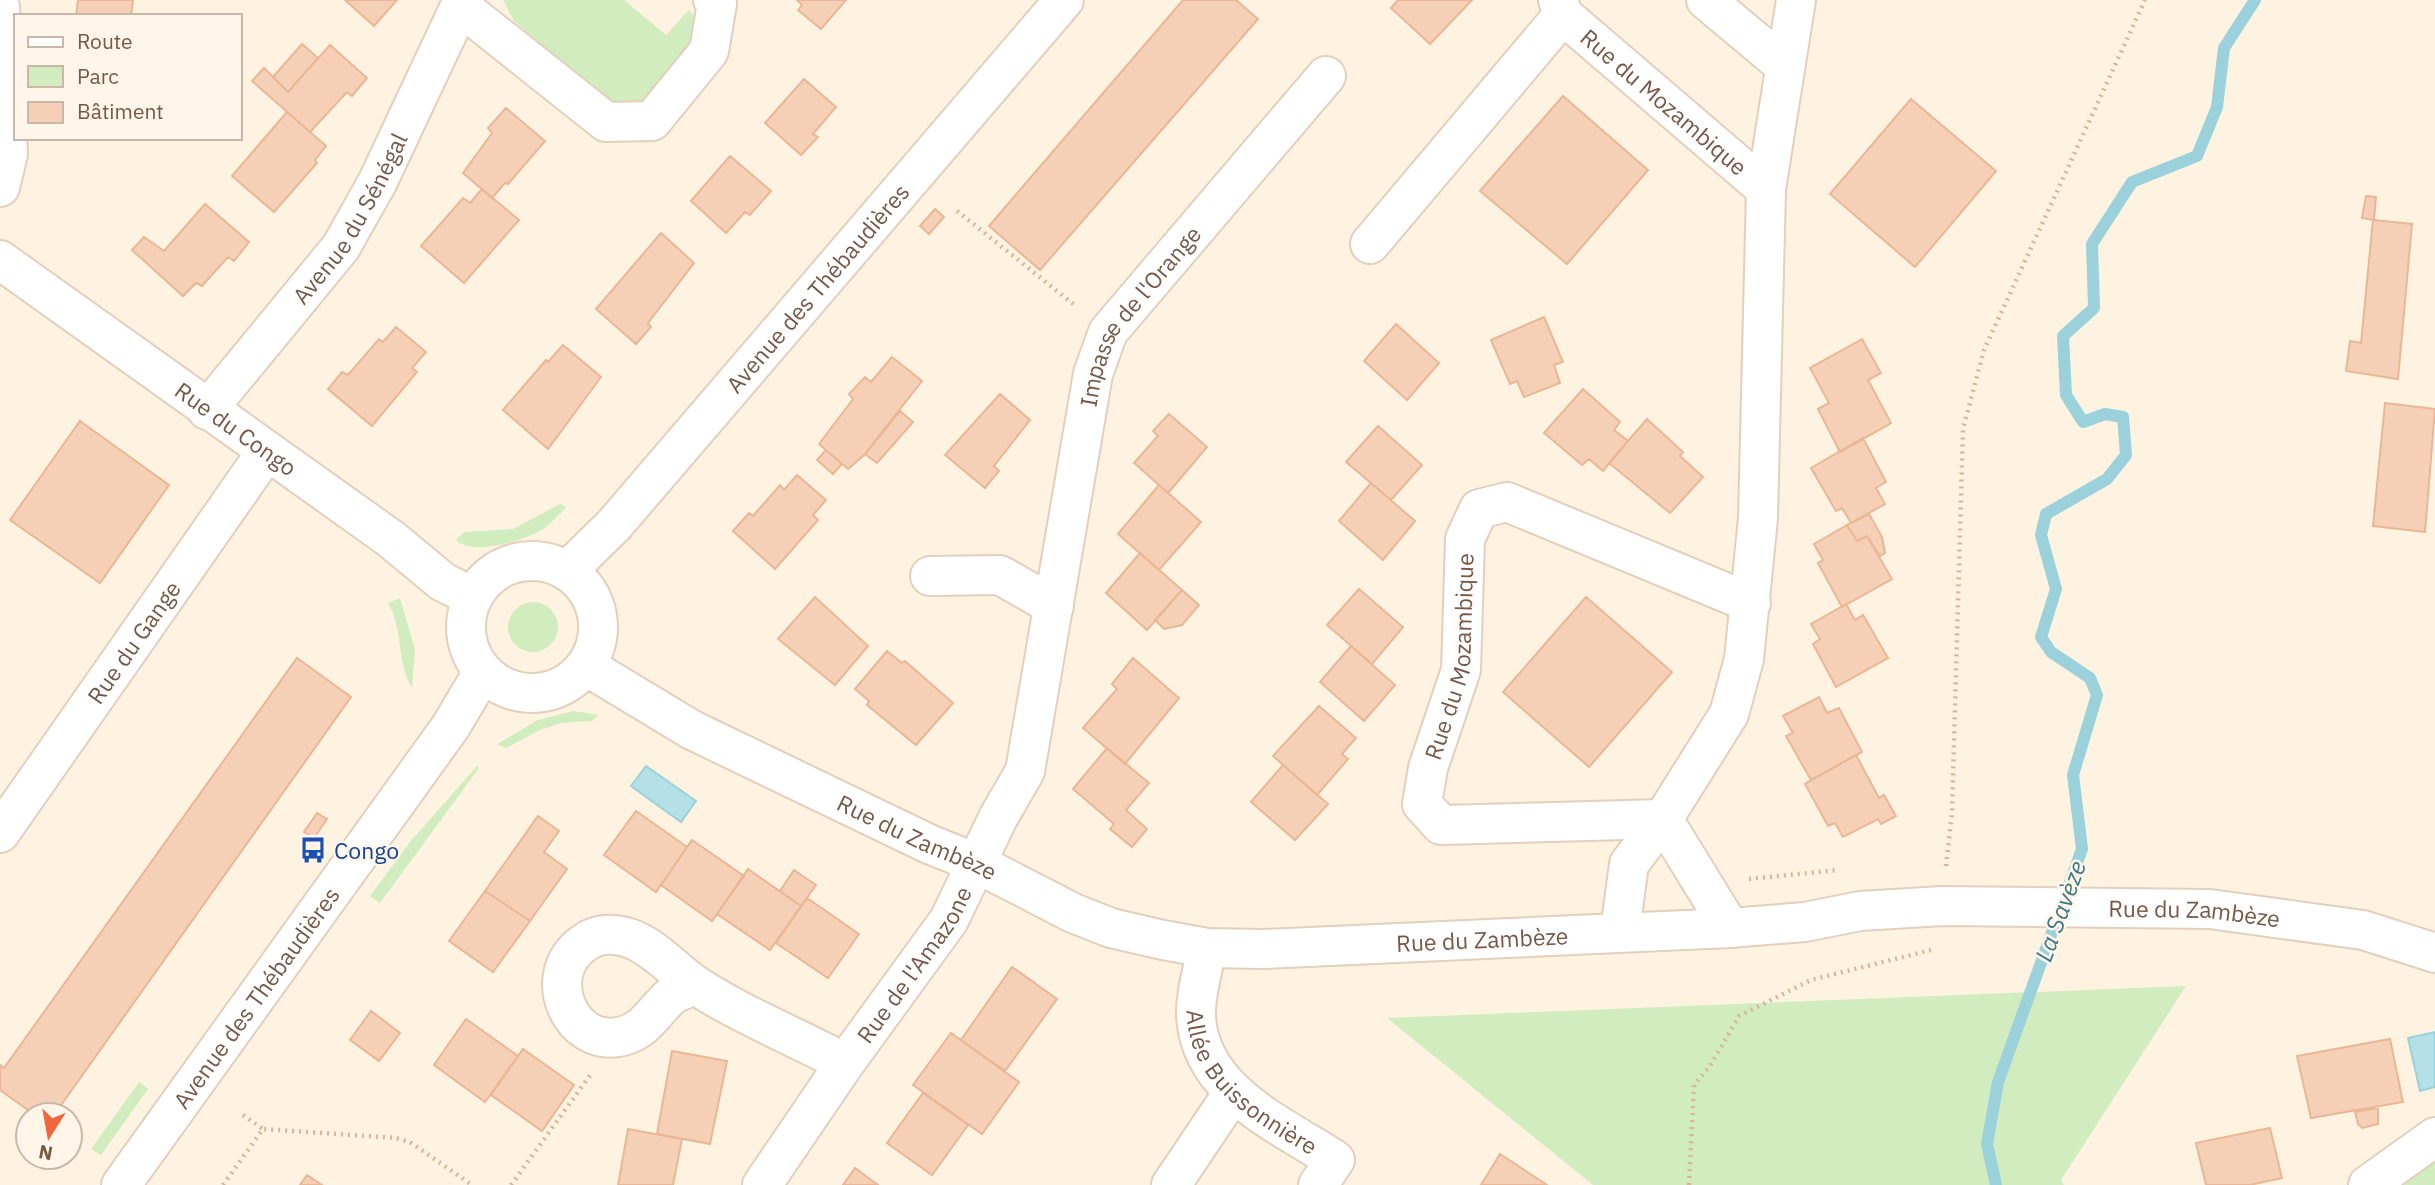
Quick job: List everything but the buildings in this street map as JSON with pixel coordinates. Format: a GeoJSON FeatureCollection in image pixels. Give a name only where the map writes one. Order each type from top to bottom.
{"type":"FeatureCollection","features":[{"type":"Feature","properties":{"kind":"street","name":"Avenue du Sénégal"},"geometry":{"type":"LineString","coordinates":[[207,410],[341,247],[378,181],[461,3],[606,122],[652,121],[709,51],[717,4],[713,0]]}},
{"type":"Feature","properties":{"kind":"street","name":"Avenue des Thébaudières"},"geometry":{"type":"LineString","coordinates":[[568,571],[608,532],[1063,0]]}},
{"type":"Feature","properties":{"kind":"street"},"geometry":{"type":"LineString","coordinates":[[1706,0],[1785,66]]}},
{"type":"Feature","properties":{"kind":"street","name":"Rue du Mozambique"},"geometry":{"type":"LineString","coordinates":[[1620,931],[1629,864],[1663,819],[1729,714],[1744,659],[1758,518],[1766,190],[1796,0]]}},
{"type":"Feature","properties":{"kind":"street"},"geometry":{"type":"LineString","coordinates":[[0,7],[8,154],[0,187]]}},
{"type":"Feature","properties":{"kind":"street","name":"Rue du Mozambique"},"geometry":{"type":"LineString","coordinates":[[1370,244],[1560,7],[1766,190]]}},
{"type":"Feature","properties":{"kind":"street","name":"Impasse de l'Orange"},"geometry":{"type":"LineString","coordinates":[[976,863],[1025,771],[1093,374],[1108,332],[1326,76]]}},
{"type":"Feature","properties":{"kind":"street","name":"Rue du Congo"},"geometry":{"type":"LineString","coordinates":[[0,260],[391,539],[443,582],[473,597]]}},
{"type":"Feature","properties":{"kind":"street","name":"Rue du Gange"},"geometry":{"type":"LineString","coordinates":[[0,833],[267,451]]}},
{"type":"Feature","properties":{"kind":"street","name":"Rue du Mozambique"},"geometry":{"type":"LineString","coordinates":[[1663,819],[1441,825],[1422,804],[1428,768],[1461,670],[1465,539],[1479,509],[1507,502],[1751,603]]}},
{"type":"Feature","properties":{"kind":"street"},"geometry":{"type":"LineString","coordinates":[[522,562],[546,562],[568,571],[585,587],[597,614],[596,645],[586,666],[560,687],[536,694],[511,690],[483,671],[474,659],[467,636],[466,620],[473,597],[493,573],[522,562]]}},
{"type":"Feature","properties":{"kind":"street"},"geometry":{"type":"LineString","coordinates":[[930,576],[1000,575],[1054,606]]}},
{"type":"Feature","properties":{"kind":"street","name":"Rue du Zambèze"},"geometry":{"type":"LineString","coordinates":[[586,666],[692,730],[929,845],[976,863],[1073,913],[1111,928],[1207,948],[1264,949],[1730,928],[1805,922],[1860,911],[1942,906],[2210,909],[2363,930],[2435,953]]}},
{"type":"Feature","properties":{"kind":"street","name":"Avenue des Thébaudières"},"geometry":{"type":"LineString","coordinates":[[121,1185],[451,726],[483,671]]}},
{"type":"Feature","properties":{"kind":"street"},"geometry":{"type":"LineString","coordinates":[[1663,819],[1730,928]]}},
{"type":"Feature","properties":{"kind":"street","name":"Rue de l'Amazone"},"geometry":{"type":"LineString","coordinates":[[762,1185],[845,1063],[948,920],[976,863]]}},
{"type":"Feature","properties":{"kind":"street","name":"Rue de l'Amazone"},"geometry":{"type":"LineString","coordinates":[[605,1038],[570,1016],[561,994],[562,969],[571,952],[590,938],[609,934],[633,940],[652,951],[695,985],[845,1063]]}},
{"type":"Feature","properties":{"kind":"street","name":"Allée Buissonnière"},"geometry":{"type":"LineString","coordinates":[[1207,948],[1196,1014],[1200,1047],[1216,1075],[1233,1093],[1327,1173]]}},
{"type":"Feature","properties":{"kind":"street"},"geometry":{"type":"LineString","coordinates":[[605,1038],[623,1036],[639,1029],[672,996],[695,985]]}},
{"type":"Feature","properties":{"kind":"street"},"geometry":{"type":"LineString","coordinates":[[1171,1185],[1233,1093]]}},
{"type":"Feature","properties":{"kind":"street"},"geometry":{"type":"LineString","coordinates":[[2368,1185],[2435,1137]]}},
{"type":"Feature","properties":{"kind":"path"},"geometry":{"type":"LineString","coordinates":[[1689,1185],[1694,1084],[1710,1066],[1738,1016],[1811,980],[1865,964],[1930,951],[1942,906],[1952,813],[1963,429],[1984,349],[2145,0]]}},
{"type":"Feature","properties":{"kind":"path"},"geometry":{"type":"LineString","coordinates":[[957,211],[1108,332]]}},
{"type":"Feature","properties":{"kind":"path"},"geometry":{"type":"LineString","coordinates":[[511,1185],[597,1064],[605,1038]]}},
{"type":"Feature","properties":{"kind":"path"},"geometry":{"type":"LineString","coordinates":[[243,1115],[262,1129],[396,1138],[410,1142],[472,1185]]}},
{"type":"Feature","properties":{"kind":"path"},"geometry":{"type":"LineString","coordinates":[[223,1185],[262,1129]]}},
{"type":"Feature","properties":{"kind":"green space"},"geometry":{"type":"Polygon","coordinates":[[[503,0],[624,0],[666,35],[689,10],[694,16],[695,39],[639,105],[615,107],[514,21],[503,0]]]}},
{"type":"Feature","properties":{"kind":"green space"},"geometry":{"type":"Polygon","coordinates":[[[560,504],[566,507],[546,527],[527,537],[487,547],[464,545],[456,540],[464,532],[513,529],[560,504]]]}},
{"type":"Feature","properties":{"kind":"green space"},"geometry":{"type":"Polygon","coordinates":[[[400,598],[415,650],[412,688],[404,668],[396,624],[388,603],[400,598]]]}},
{"type":"Feature","properties":{"kind":"green space"},"geometry":{"type":"Polygon","coordinates":[[[533,602],[551,609],[558,627],[551,645],[533,652],[515,645],[508,627],[515,609],[533,602]]]}},
{"type":"Feature","properties":{"kind":"green space"},"geometry":{"type":"Polygon","coordinates":[[[573,711],[599,715],[592,721],[561,723],[540,730],[506,748],[497,744],[538,720],[573,711]]]}},
{"type":"Feature","properties":{"kind":"green space"},"geometry":{"type":"Polygon","coordinates":[[[477,766],[479,768],[380,903],[370,896],[410,842],[477,766]]]}},
{"type":"Feature","properties":{"kind":"green space"},"geometry":{"type":"Polygon","coordinates":[[[2186,986],[2061,1180],[2064,1185],[1593,1185],[1387,1018],[2186,986]]]}},
{"type":"Feature","properties":{"kind":"green space"},"geometry":{"type":"Polygon","coordinates":[[[139,1082],[148,1089],[101,1155],[91,1149],[139,1082]]]}},
{"type":"Feature","properties":{"kind":"green space"},"geometry":{"type":"Polygon","coordinates":[[[2435,1162],[2435,1185],[2400,1185],[2435,1162]]]}},
{"type":"Feature","properties":{"kind":"water"},"geometry":{"type":"Polygon","coordinates":[[[646,766],[696,801],[681,822],[631,786],[646,766]]]}},
{"type":"Feature","properties":{"kind":"water"},"geometry":{"type":"Polygon","coordinates":[[[2435,1032],[2435,1087],[2420,1091],[2408,1038],[2435,1032]]]}},
{"type":"Feature","properties":{"kind":"waterway","name":"La Savèze"},"geometry":{"type":"LineString","coordinates":[[1996,1185],[1987,1144],[1998,1082],[2082,849],[2073,775],[2097,695],[2090,678],[2051,652],[2041,637],[2056,589],[2041,535],[2046,514],[2107,479],[2126,455],[2123,417],[2105,414],[2083,422],[2066,395],[2063,336],[2094,308],[2092,244],[2132,182],[2197,156],[2217,107],[2224,48],[2255,0]]}},
{"type":"Feature","properties":{"kind":"place","name":"Congo"},"geometry":{"type":"Point","coordinates":[313,850]}}]}
